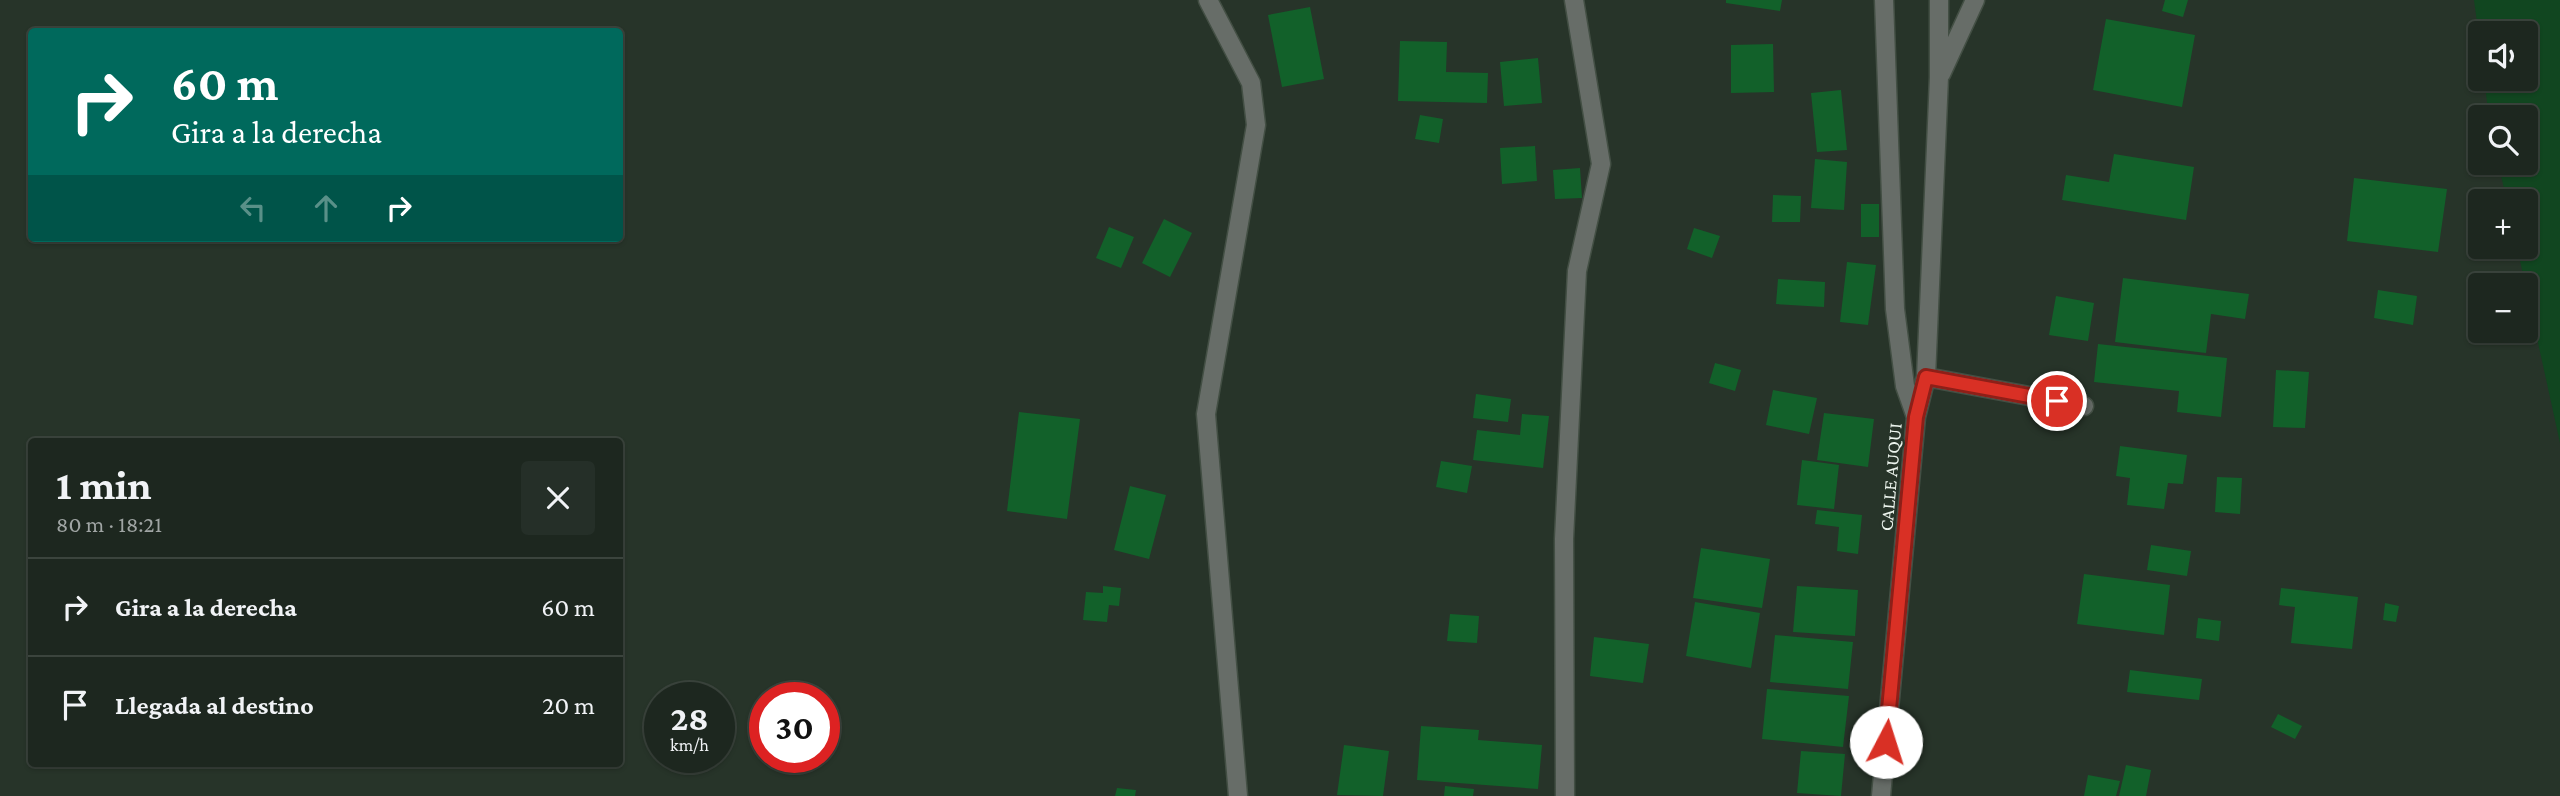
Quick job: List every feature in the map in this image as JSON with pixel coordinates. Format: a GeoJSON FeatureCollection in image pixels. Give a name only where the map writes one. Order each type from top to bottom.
{"type":"FeatureCollection","features":[{"type":"Feature","properties":{"kind":"street"},"geometry":{"type":"LineString","coordinates":[[1208,0],[1251,83],[1256,125],[1206,414],[1238,796]]}},
{"type":"Feature","properties":{"kind":"street"},"geometry":{"type":"LineString","coordinates":[[1565,796],[1564,539],[1577,271],[1601,164],[1574,0]]}},
{"type":"Feature","properties":{"kind":"street"},"geometry":{"type":"LineString","coordinates":[[1884,0],[1895,309],[1905,386],[1916,417]]}},
{"type":"Feature","properties":{"kind":"street","name":"CALLE AUQUI"},"geometry":{"type":"LineString","coordinates":[[1881,796],[1916,417],[1926,377],[1939,77],[1939,0]]}},
{"type":"Feature","properties":{"kind":"street","name":"CALLE AUQUI"},"geometry":{"type":"LineString","coordinates":[[1939,77],[1975,0]]}},
{"type":"Feature","properties":{"kind":"street"},"geometry":{"type":"LineString","coordinates":[[1926,377],[2084,406]]}},
{"type":"Feature","properties":{"kind":"green space"},"geometry":{"type":"Polygon","coordinates":[[[2474,0],[2560,0],[2560,443],[2538,343],[2538,273],[2523,273],[2520,259],[2538,259],[2538,189],[2504,189],[2501,175],[2538,175],[2538,105],[2487,105],[2486,91],[2538,91],[2538,21],[2477,21],[2474,0]]]}},
{"type":"Feature","properties":{"kind":"building"},"geometry":{"type":"Polygon","coordinates":[[[1726,0],[1782,0],[1780,11],[1726,3],[1726,0]]]}},
{"type":"Feature","properties":{"kind":"building"},"geometry":{"type":"Polygon","coordinates":[[[2165,0],[2188,0],[2183,17],[2162,11],[2165,0]]]}},
{"type":"Feature","properties":{"kind":"building"},"geometry":{"type":"Polygon","coordinates":[[[1310,7],[1324,79],[1282,87],[1268,15],[1310,7]]]}},
{"type":"Feature","properties":{"kind":"building"},"geometry":{"type":"Polygon","coordinates":[[[2106,19],[2195,35],[2182,107],[2093,90],[2106,19]]]}},
{"type":"Feature","properties":{"kind":"building"},"geometry":{"type":"Polygon","coordinates":[[[1400,41],[1447,42],[1446,72],[1488,73],[1487,103],[1398,101],[1400,41]]]}},
{"type":"Feature","properties":{"kind":"building"},"geometry":{"type":"Polygon","coordinates":[[[1773,44],[1774,92],[1731,93],[1731,45],[1773,44]]]}},
{"type":"Feature","properties":{"kind":"building"},"geometry":{"type":"Polygon","coordinates":[[[1538,58],[1542,103],[1504,106],[1500,62],[1538,58]]]}},
{"type":"Feature","properties":{"kind":"building"},"geometry":{"type":"Polygon","coordinates":[[[1841,90],[1847,150],[1817,152],[1811,93],[1841,90]]]}},
{"type":"Feature","properties":{"kind":"building"},"geometry":{"type":"Polygon","coordinates":[[[1420,115],[1443,119],[1439,143],[1415,139],[1420,115]]]}},
{"type":"Feature","properties":{"kind":"building"},"geometry":{"type":"Polygon","coordinates":[[[1535,146],[1537,181],[1502,184],[1500,148],[1535,146]]]}},
{"type":"Feature","properties":{"kind":"building"},"geometry":{"type":"Polygon","coordinates":[[[2114,154],[2194,167],[2186,220],[2062,200],[2066,175],[2109,182],[2114,154]]]}},
{"type":"Feature","properties":{"kind":"building"},"geometry":{"type":"Polygon","coordinates":[[[1815,159],[1847,162],[1844,210],[1811,208],[1815,159]]]}},
{"type":"Feature","properties":{"kind":"building"},"geometry":{"type":"Polygon","coordinates":[[[1580,168],[1582,198],[1555,199],[1553,170],[1580,168]]]}},
{"type":"Feature","properties":{"kind":"building"},"geometry":{"type":"Polygon","coordinates":[[[2354,178],[2447,189],[2438,252],[2347,241],[2354,178]]]}},
{"type":"Feature","properties":{"kind":"building"},"geometry":{"type":"Polygon","coordinates":[[[1773,195],[1801,196],[1800,222],[1772,222],[1773,195]]]}},
{"type":"Feature","properties":{"kind":"building"},"geometry":{"type":"Polygon","coordinates":[[[1861,204],[1879,204],[1879,237],[1861,237],[1861,204]]]}},
{"type":"Feature","properties":{"kind":"building"},"geometry":{"type":"Polygon","coordinates":[[[1164,219],[1192,233],[1170,277],[1142,263],[1164,219]]]}},
{"type":"Feature","properties":{"kind":"building"},"geometry":{"type":"Polygon","coordinates":[[[1109,227],[1134,237],[1121,268],[1096,258],[1109,227]]]}},
{"type":"Feature","properties":{"kind":"building"},"geometry":{"type":"Polygon","coordinates":[[[1694,228],[1720,236],[1712,258],[1687,249],[1694,228]]]}},
{"type":"Feature","properties":{"kind":"building"},"geometry":{"type":"Polygon","coordinates":[[[1847,262],[1876,265],[1868,325],[1840,322],[1847,262]]]}},
{"type":"Feature","properties":{"kind":"building"},"geometry":{"type":"Polygon","coordinates":[[[2123,278],[2249,294],[2245,319],[2211,314],[2206,353],[2115,342],[2123,278]]]}},
{"type":"Feature","properties":{"kind":"building"},"geometry":{"type":"Polygon","coordinates":[[[1778,279],[1825,282],[1824,307],[1776,304],[1778,279]]]}},
{"type":"Feature","properties":{"kind":"building"},"geometry":{"type":"Polygon","coordinates":[[[2378,290],[2417,296],[2413,325],[2374,318],[2378,290]]]}},
{"type":"Feature","properties":{"kind":"building"},"geometry":{"type":"Polygon","coordinates":[[[2056,296],[2094,303],[2088,341],[2049,335],[2056,296]]]}},
{"type":"Feature","properties":{"kind":"building"},"geometry":{"type":"Polygon","coordinates":[[[2098,344],[2227,358],[2221,417],[2177,412],[2179,391],[2094,382],[2098,344]]]}},
{"type":"Feature","properties":{"kind":"building"},"geometry":{"type":"Polygon","coordinates":[[[1715,363],[1741,370],[1735,391],[1709,383],[1715,363]]]}},
{"type":"Feature","properties":{"kind":"building"},"geometry":{"type":"Polygon","coordinates":[[[2276,370],[2309,372],[2305,428],[2273,427],[2276,370]]]}},
{"type":"Feature","properties":{"kind":"building"},"geometry":{"type":"Polygon","coordinates":[[[1773,390],[1817,398],[1809,434],[1766,425],[1773,390]]]}},
{"type":"Feature","properties":{"kind":"building"},"geometry":{"type":"Polygon","coordinates":[[[1476,394],[1511,399],[1508,422],[1473,418],[1476,394]]]}},
{"type":"Feature","properties":{"kind":"building"},"geometry":{"type":"Polygon","coordinates":[[[1019,412],[1080,419],[1067,519],[1007,511],[1019,412]]]}},
{"type":"Feature","properties":{"kind":"building"},"geometry":{"type":"Polygon","coordinates":[[[1824,413],[1874,419],[1868,467],[1817,460],[1824,413]]]}},
{"type":"Feature","properties":{"kind":"building"},"geometry":{"type":"Polygon","coordinates":[[[1522,414],[1549,416],[1543,468],[1473,460],[1477,430],[1520,435],[1522,414]]]}},
{"type":"Feature","properties":{"kind":"building"},"geometry":{"type":"Polygon","coordinates":[[[2120,446],[2187,455],[2183,484],[2168,483],[2164,509],[2127,505],[2130,478],[2116,476],[2120,446]]]}},
{"type":"Feature","properties":{"kind":"building"},"geometry":{"type":"Polygon","coordinates":[[[1802,460],[1839,465],[1834,509],[1797,505],[1802,460]]]}},
{"type":"Feature","properties":{"kind":"building"},"geometry":{"type":"Polygon","coordinates":[[[1441,461],[1472,466],[1467,493],[1436,487],[1441,461]]]}},
{"type":"Feature","properties":{"kind":"building"},"geometry":{"type":"Polygon","coordinates":[[[2217,477],[2242,478],[2240,514],[2215,512],[2217,477]]]}},
{"type":"Feature","properties":{"kind":"building"},"geometry":{"type":"Polygon","coordinates":[[[1130,486],[1166,495],[1149,559],[1114,550],[1130,486]]]}},
{"type":"Feature","properties":{"kind":"building"},"geometry":{"type":"Polygon","coordinates":[[[1817,510],[1862,515],[1858,554],[1837,551],[1839,527],[1815,524],[1817,510]]]}},
{"type":"Feature","properties":{"kind":"building"},"geometry":{"type":"Polygon","coordinates":[[[2151,545],[2191,551],[2187,576],[2147,570],[2151,545]]]}},
{"type":"Feature","properties":{"kind":"building"},"geometry":{"type":"Polygon","coordinates":[[[1701,548],[1770,559],[1762,608],[1693,598],[1701,548]]]}},
{"type":"Feature","properties":{"kind":"building"},"geometry":{"type":"Polygon","coordinates":[[[2084,574],[2170,585],[2164,635],[2077,624],[2084,574]]]}},
{"type":"Feature","properties":{"kind":"building"},"geometry":{"type":"Polygon","coordinates":[[[1103,586],[1121,588],[1119,606],[1109,605],[1107,622],[1083,620],[1086,592],[1103,593],[1103,586]]]}},
{"type":"Feature","properties":{"kind":"building"},"geometry":{"type":"Polygon","coordinates":[[[1797,586],[1858,590],[1855,636],[1793,632],[1797,586]]]}},
{"type":"Feature","properties":{"kind":"building"},"geometry":{"type":"Polygon","coordinates":[[[2281,588],[2358,597],[2352,649],[2291,643],[2295,607],[2279,605],[2281,588]]]}},
{"type":"Feature","properties":{"kind":"building"},"geometry":{"type":"Polygon","coordinates":[[[1695,602],[1760,613],[1751,668],[1686,656],[1695,602]]]}},
{"type":"Feature","properties":{"kind":"building"},"geometry":{"type":"Polygon","coordinates":[[[2385,603],[2399,606],[2396,622],[2383,620],[2385,603]]]}},
{"type":"Feature","properties":{"kind":"building"},"geometry":{"type":"Polygon","coordinates":[[[1450,614],[1479,616],[1477,643],[1447,641],[1450,614]]]}},
{"type":"Feature","properties":{"kind":"building"},"geometry":{"type":"Polygon","coordinates":[[[2198,618],[2221,621],[2219,641],[2196,638],[2198,618]]]}},
{"type":"Feature","properties":{"kind":"building"},"geometry":{"type":"Polygon","coordinates":[[[1775,635],[1853,642],[1848,689],[1770,682],[1775,635]]]}},
{"type":"Feature","properties":{"kind":"building"},"geometry":{"type":"Polygon","coordinates":[[[1594,637],[1649,644],[1643,683],[1590,676],[1594,637]]]}},
{"type":"Feature","properties":{"kind":"building"},"geometry":{"type":"Polygon","coordinates":[[[2130,670],[2202,679],[2199,700],[2127,692],[2130,670]]]}},
{"type":"Feature","properties":{"kind":"building"},"geometry":{"type":"Polygon","coordinates":[[[1767,689],[1849,696],[1843,747],[1762,739],[1767,689]]]}},
{"type":"Feature","properties":{"kind":"building"},"geometry":{"type":"Polygon","coordinates":[[[2278,714],[2302,726],[2295,739],[2271,727],[2278,714]]]}},
{"type":"Feature","properties":{"kind":"building"},"geometry":{"type":"Polygon","coordinates":[[[1421,726],[1479,730],[1478,740],[1542,745],[1538,789],[1417,780],[1421,726]]]}},
{"type":"Feature","properties":{"kind":"building"},"geometry":{"type":"Polygon","coordinates":[[[1344,745],[1389,751],[1383,796],[1337,795],[1344,745]]]}},
{"type":"Feature","properties":{"kind":"building"},"geometry":{"type":"Polygon","coordinates":[[[1801,751],[1845,754],[1841,796],[1797,793],[1801,751]]]}},
{"type":"Feature","properties":{"kind":"building"},"geometry":{"type":"Polygon","coordinates":[[[2126,765],[2151,770],[2146,796],[2119,796],[2126,765]]]}},
{"type":"Feature","properties":{"kind":"building"},"geometry":{"type":"Polygon","coordinates":[[[2088,775],[2120,781],[2116,796],[2084,796],[2088,775]]]}},
{"type":"Feature","properties":{"kind":"building"},"geometry":{"type":"Polygon","coordinates":[[[1445,786],[1474,789],[1473,796],[1444,796],[1445,786]]]}},
{"type":"Feature","properties":{"kind":"building"},"geometry":{"type":"Polygon","coordinates":[[[1117,788],[1136,790],[1135,796],[1115,796],[1117,788]]]}},
{"type":"Feature","properties":{"kind":"route"},"geometry":{"type":"LineString","coordinates":[[1886,742],[1916,417],[1926,377],[2057,401]]}}]}
